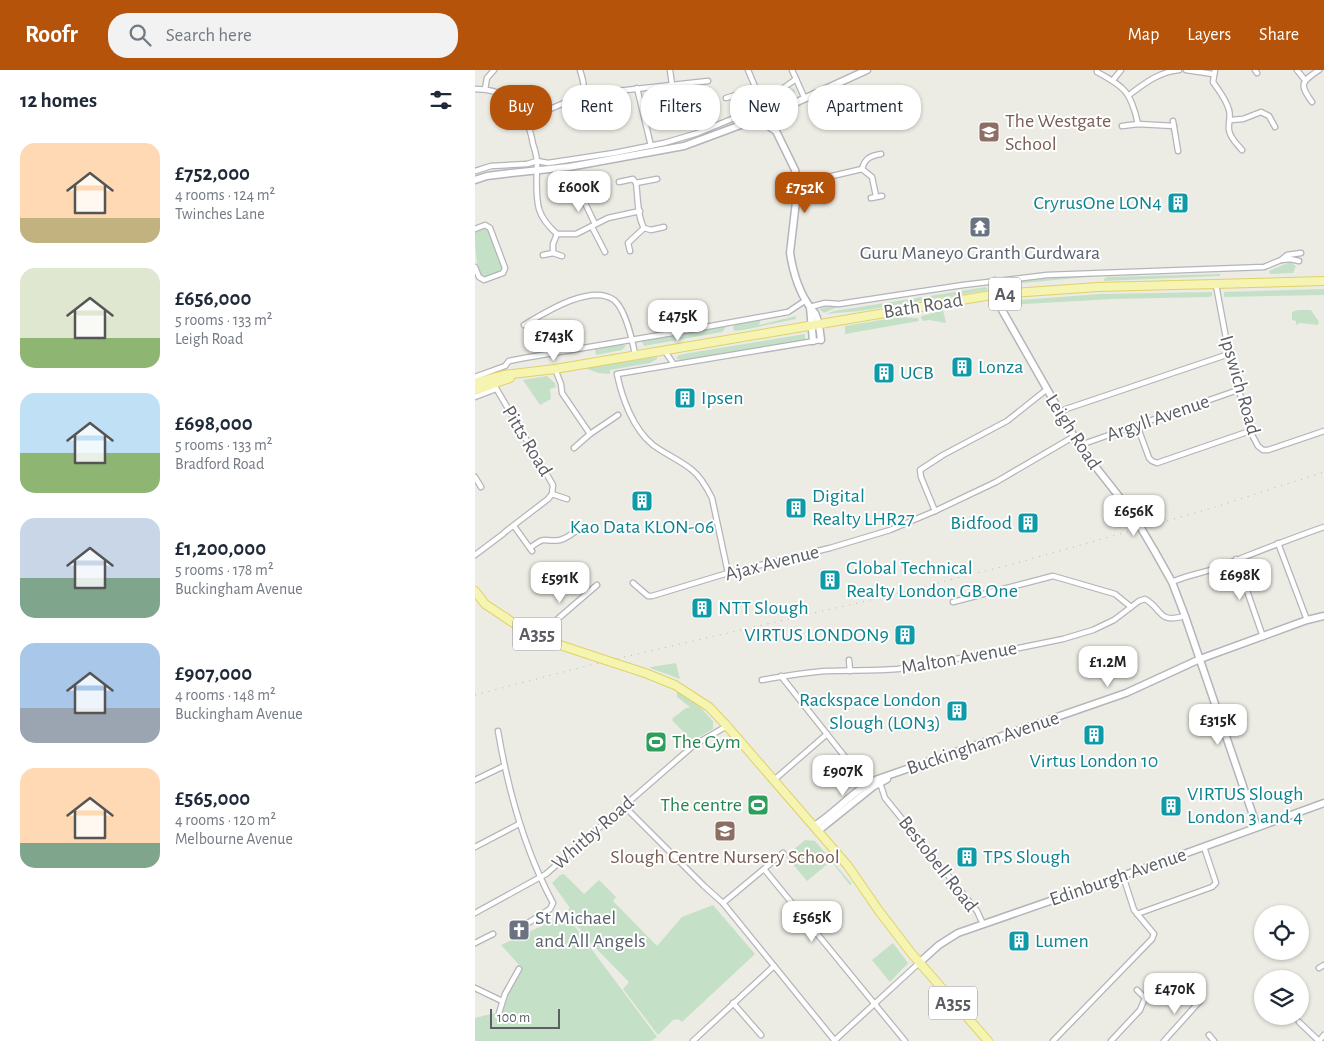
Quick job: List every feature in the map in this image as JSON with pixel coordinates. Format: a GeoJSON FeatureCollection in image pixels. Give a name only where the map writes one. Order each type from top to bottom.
{"type":"FeatureCollection","features":[{"type":"Feature","properties":{"kind":"main road","name":"Bath Road"},"geometry":{"type":"LineString","coordinates":[[475,390],[526,372],[997,294],[1098,287],[1324,281]]}},
{"type":"Feature","properties":{"kind":"main road","name":"Bath Road"},"geometry":{"type":"LineString","coordinates":[[475,383],[493,383]]}},
{"type":"Feature","properties":{"kind":"main road","name":"A355"},"geometry":{"type":"LineString","coordinates":[[475,591],[485,604],[515,624],[546,639],[675,685],[709,707],[848,866],[879,911],[919,963],[988,1041]]}},
{"type":"Feature","properties":{"kind":"street"},"geometry":{"type":"LineString","coordinates":[[485,89],[487,78],[494,70]]}},
{"type":"Feature","properties":{"kind":"street"},"geometry":{"type":"LineString","coordinates":[[580,70],[584,85]]}},
{"type":"Feature","properties":{"kind":"street"},"geometry":{"type":"LineString","coordinates":[[670,70],[672,85],[708,81]]}},
{"type":"Feature","properties":{"kind":"street"},"geometry":{"type":"LineString","coordinates":[[748,70],[754,85]]}},
{"type":"Feature","properties":{"kind":"street"},"geometry":{"type":"LineString","coordinates":[[792,70],[805,99]]}},
{"type":"Feature","properties":{"kind":"street"},"geometry":{"type":"LineString","coordinates":[[798,102],[867,70]]}},
{"type":"Feature","properties":{"kind":"street"},"geometry":{"type":"LineString","coordinates":[[1097,70],[1097,72],[1120,84],[1129,95],[1138,124]]}},
{"type":"Feature","properties":{"kind":"street"},"geometry":{"type":"LineString","coordinates":[[1113,80],[1121,70]]}},
{"type":"Feature","properties":{"kind":"street"},"geometry":{"type":"LineString","coordinates":[[1129,95],[1155,76],[1179,70]]}},
{"type":"Feature","properties":{"kind":"street"},"geometry":{"type":"LineString","coordinates":[[1187,70],[1214,72],[1213,82],[1226,100],[1231,120],[1229,129],[1234,142],[1243,150]]}},
{"type":"Feature","properties":{"kind":"street"},"geometry":{"type":"LineString","coordinates":[[1297,70],[1305,80]]}},
{"type":"Feature","properties":{"kind":"street"},"geometry":{"type":"LineString","coordinates":[[1312,102],[1304,90],[1303,84],[1305,80],[1319,70]]}},
{"type":"Feature","properties":{"kind":"street"},"geometry":{"type":"LineString","coordinates":[[788,85],[796,79]]}},
{"type":"Feature","properties":{"kind":"street"},"geometry":{"type":"LineString","coordinates":[[637,88],[651,146]]}},
{"type":"Feature","properties":{"kind":"street"},"geometry":{"type":"LineString","coordinates":[[631,89],[641,88]]}},
{"type":"Feature","properties":{"kind":"street"},"geometry":{"type":"LineString","coordinates":[[475,89],[490,90]]}},
{"type":"Feature","properties":{"kind":"street"},"geometry":{"type":"LineString","coordinates":[[726,98],[730,97]]}},
{"type":"Feature","properties":{"kind":"street"},"geometry":{"type":"LineString","coordinates":[[1231,120],[1243,119],[1261,112],[1269,116],[1275,127]]}},
{"type":"Feature","properties":{"kind":"street"},"geometry":{"type":"LineString","coordinates":[[475,171],[491,166],[527,164],[537,161],[548,163],[651,146],[698,133],[730,121]]}},
{"type":"Feature","properties":{"kind":"street"},"geometry":{"type":"LineString","coordinates":[[1121,126],[1174,124],[1178,151]]}},
{"type":"Feature","properties":{"kind":"street"},"geometry":{"type":"LineString","coordinates":[[1130,126],[1131,133]]}},
{"type":"Feature","properties":{"kind":"street"},"geometry":{"type":"LineString","coordinates":[[475,180],[487,176],[569,168],[657,152],[684,146],[730,129]]}},
{"type":"Feature","properties":{"kind":"street"},"geometry":{"type":"LineString","coordinates":[[530,130],[537,161],[536,171],[540,210],[548,227],[557,234],[576,234],[608,218],[640,211]]}},
{"type":"Feature","properties":{"kind":"street"},"geometry":{"type":"LineString","coordinates":[[728,573],[712,498],[707,489],[693,470],[651,443],[629,412],[621,393],[617,374],[673,363],[817,341],[815,313],[793,273],[790,253],[798,184],[795,170],[776,131]]}},
{"type":"Feature","properties":{"kind":"street"},"geometry":{"type":"LineString","coordinates":[[862,168],[865,160],[871,156],[881,154]]}},
{"type":"Feature","properties":{"kind":"street"},"geometry":{"type":"LineString","coordinates":[[798,184],[862,168]]}},
{"type":"Feature","properties":{"kind":"street"},"geometry":{"type":"LineString","coordinates":[[862,168],[872,177],[874,197],[882,196]]}},
{"type":"Feature","properties":{"kind":"street"},"geometry":{"type":"LineString","coordinates":[[619,182],[633,179],[636,183],[644,228]]}},
{"type":"Feature","properties":{"kind":"street"},"geometry":{"type":"LineString","coordinates":[[636,183],[657,179]]}},
{"type":"Feature","properties":{"kind":"street"},"geometry":{"type":"LineString","coordinates":[[577,193],[586,194],[585,203],[605,252]]}},
{"type":"Feature","properties":{"kind":"street"},"geometry":{"type":"LineString","coordinates":[[475,229],[485,225],[490,228],[505,268],[503,273],[483,280],[479,277],[475,267]]}},
{"type":"Feature","properties":{"kind":"street"},"geometry":{"type":"LineString","coordinates":[[644,228],[651,230],[664,227]]}},
{"type":"Feature","properties":{"kind":"street"},"geometry":{"type":"LineString","coordinates":[[630,251],[627,243],[644,228]]}},
{"type":"Feature","properties":{"kind":"street"},"geometry":{"type":"LineString","coordinates":[[553,253],[553,244],[557,234]]}},
{"type":"Feature","properties":{"kind":"street"},"geometry":{"type":"LineString","coordinates":[[1281,260],[1287,255],[1301,252]]}},
{"type":"Feature","properties":{"kind":"street"},"geometry":{"type":"LineString","coordinates":[[543,255],[553,253],[562,256]]}},
{"type":"Feature","properties":{"kind":"street"},"geometry":{"type":"LineString","coordinates":[[810,307],[825,303],[840,304],[995,281],[1061,274],[1264,267],[1281,260],[1299,261]]}},
{"type":"Feature","properties":{"kind":"street","name":"Leigh Road"},"geometry":{"type":"LineString","coordinates":[[995,281],[1004,316],[1073,437],[1132,514],[1172,582],[1257,827]]}},
{"type":"Feature","properties":{"kind":"street","name":"Ipswich Road"},"geometry":{"type":"LineString","coordinates":[[1216,285],[1238,390],[1250,431],[1258,446],[1263,450],[1268,450],[1324,431]]}},
{"type":"Feature","properties":{"kind":"street"},"geometry":{"type":"LineString","coordinates":[[524,325],[553,307],[588,296],[601,296],[612,299],[617,304],[630,329],[635,354]]}},
{"type":"Feature","properties":{"kind":"street"},"geometry":{"type":"LineString","coordinates":[[475,377],[505,366],[509,361],[788,312],[807,300]]}},
{"type":"Feature","properties":{"kind":"street"},"geometry":{"type":"LineString","coordinates":[[664,349],[673,363]]}},
{"type":"Feature","properties":{"kind":"street"},"geometry":{"type":"LineString","coordinates":[[1059,413],[1229,354]]}},
{"type":"Feature","properties":{"kind":"street"},"geometry":{"type":"LineString","coordinates":[[555,368],[562,393],[591,434]]}},
{"type":"Feature","properties":{"kind":"street","name":"Pitts Road"},"geometry":{"type":"LineString","coordinates":[[475,397],[493,383],[553,485],[552,494],[548,499],[475,555]]}},
{"type":"Feature","properties":{"kind":"street"},"geometry":{"type":"LineString","coordinates":[[935,511],[920,470],[943,455],[1007,421],[1046,390]]}},
{"type":"Feature","properties":{"kind":"street","name":"Argyll Avenue"},"geometry":{"type":"LineString","coordinates":[[1080,447],[1086,443],[1238,390]]}},
{"type":"Feature","properties":{"kind":"street"},"geometry":{"type":"LineString","coordinates":[[574,448],[591,434],[619,416]]}},
{"type":"Feature","properties":{"kind":"street"},"geometry":{"type":"LineString","coordinates":[[1137,425],[1149,458],[1157,463],[1250,431]]}},
{"type":"Feature","properties":{"kind":"street","name":"Ajax Avenue"},"geometry":{"type":"LineString","coordinates":[[633,583],[648,596],[653,596],[728,573],[863,539],[935,511],[996,482],[1073,437]]}},
{"type":"Feature","properties":{"kind":"street"},"geometry":{"type":"LineString","coordinates":[[475,477],[481,487]]}},
{"type":"Feature","properties":{"kind":"street","name":"Pitts Road"},"geometry":{"type":"LineString","coordinates":[[552,494],[567,499]]}},
{"type":"Feature","properties":{"kind":"street"},"geometry":{"type":"LineString","coordinates":[[513,526],[531,550],[539,540],[545,538],[563,540],[581,527]]}},
{"type":"Feature","properties":{"kind":"street"},"geometry":{"type":"LineString","coordinates":[[1172,582],[1187,575],[1218,568],[1278,542],[1324,527]]}},
{"type":"Feature","properties":{"kind":"street"},"geometry":{"type":"LineString","coordinates":[[1278,542],[1307,620]]}},
{"type":"Feature","properties":{"kind":"street"},"geometry":{"type":"LineString","coordinates":[[1236,559],[1263,637]]}},
{"type":"Feature","properties":{"kind":"street"},"geometry":{"type":"LineString","coordinates":[[953,602],[1053,576],[1115,594],[1131,607]]}},
{"type":"Feature","properties":{"kind":"street"},"geometry":{"type":"LineString","coordinates":[[546,639],[553,622],[589,589],[597,585]]}},
{"type":"Feature","properties":{"kind":"street","name":"Malton Avenue"},"geometry":{"type":"LineString","coordinates":[[762,680],[829,671],[874,672],[898,669],[1063,638],[1093,630],[1114,620],[1145,599],[1149,601],[1156,611],[1167,617],[1177,618],[1185,616]]}},
{"type":"Feature","properties":{"kind":"street","name":"Buckingham Avenue"},"geometry":{"type":"LineString","coordinates":[[816,829],[869,786],[894,774],[1126,693],[1199,659],[1307,620],[1324,616]]}},
{"type":"Feature","properties":{"kind":"street"},"geometry":{"type":"LineString","coordinates":[[849,660],[850,671]]}},
{"type":"Feature","properties":{"kind":"street"},"geometry":{"type":"LineString","coordinates":[[781,676],[869,786]]}},
{"type":"Feature","properties":{"kind":"street","name":"Whitby Road"},"geometry":{"type":"LineString","coordinates":[[475,913],[540,878],[694,745],[727,726]]}},
{"type":"Feature","properties":{"kind":"street"},"geometry":{"type":"LineString","coordinates":[[498,730],[504,766],[519,824],[540,878],[553,903],[543,914],[528,923]]}},
{"type":"Feature","properties":{"kind":"street"},"geometry":{"type":"LineString","coordinates":[[774,780],[827,734]]}},
{"type":"Feature","properties":{"kind":"street"},"geometry":{"type":"LineString","coordinates":[[475,780],[504,766]]}},
{"type":"Feature","properties":{"kind":"street","name":"Bestobell Road"},"geometry":{"type":"LineString","coordinates":[[879,781],[885,798],[977,911],[983,924]]}},
{"type":"Feature","properties":{"kind":"street","name":"Edinburgh Avenue"},"geometry":{"type":"LineString","coordinates":[[919,963],[939,945],[958,933],[991,923],[1003,917],[1123,876],[1324,803]]}},
{"type":"Feature","properties":{"kind":"street"},"geometry":{"type":"LineString","coordinates":[[624,806],[723,903],[835,1041],[919,963]]}},
{"type":"Feature","properties":{"kind":"street"},"geometry":{"type":"LineString","coordinates":[[475,847],[519,824]]}},
{"type":"Feature","properties":{"kind":"street"},"geometry":{"type":"LineString","coordinates":[[1137,914],[1216,883],[1204,847]]}},
{"type":"Feature","properties":{"kind":"street"},"geometry":{"type":"LineString","coordinates":[[723,903],[783,853]]}},
{"type":"Feature","properties":{"kind":"street"},"geometry":{"type":"LineString","coordinates":[[764,869],[905,1041]]}},
{"type":"Feature","properties":{"kind":"street"},"geometry":{"type":"LineString","coordinates":[[1053,1041],[1154,934],[1137,914],[1123,876]]}},
{"type":"Feature","properties":{"kind":"street"},"geometry":{"type":"LineString","coordinates":[[475,943],[493,934]]}},
{"type":"Feature","properties":{"kind":"street"},"geometry":{"type":"LineString","coordinates":[[694,1041],[774,966]]}},
{"type":"Feature","properties":{"kind":"street"},"geometry":{"type":"LineString","coordinates":[[499,1013],[519,969]]}},
{"type":"Feature","properties":{"kind":"street"},"geometry":{"type":"LineString","coordinates":[[475,988],[503,1001]]}},
{"type":"Feature","properties":{"kind":"street"},"geometry":{"type":"LineString","coordinates":[[1137,990],[1145,998]]}},
{"type":"Feature","properties":{"kind":"street"},"geometry":{"type":"LineString","coordinates":[[1111,1041],[1140,1010],[1145,998],[1150,995],[1157,1001]]}},
{"type":"Feature","properties":{"kind":"street"},"geometry":{"type":"LineString","coordinates":[[1164,1041],[1200,1001]]}},
{"type":"Feature","properties":{"kind":"street"},"geometry":{"type":"LineString","coordinates":[[733,1003],[761,1034]]}},
{"type":"Feature","properties":{"kind":"street"},"geometry":{"type":"LineString","coordinates":[[1302,1025],[1319,1041],[1324,1035]]}},
{"type":"Feature","properties":{"kind":"street"},"geometry":{"type":"LineString","coordinates":[[1121,1030],[1127,1035]]}},
{"type":"Feature","properties":{"kind":"street"},"geometry":{"type":"LineString","coordinates":[[1209,1035],[1214,1041]]}},
{"type":"Feature","properties":{"kind":"green space"},"geometry":{"type":"Polygon","coordinates":[[[484,228],[488,230],[502,271],[484,278],[477,263],[475,232],[484,228]]]}},
{"type":"Feature","properties":{"kind":"green space"},"geometry":{"type":"Polygon","coordinates":[[[1290,262],[1296,266],[1293,273],[1270,274],[1269,271],[1290,262]]]}},
{"type":"Feature","properties":{"kind":"green space"},"geometry":{"type":"Polygon","coordinates":[[[1099,274],[1107,275],[1003,285],[1004,282],[1099,274]]]}},
{"type":"Feature","properties":{"kind":"green space"},"geometry":{"type":"Polygon","coordinates":[[[1220,274],[1220,276],[1104,281],[1108,277],[1220,274]]]}},
{"type":"Feature","properties":{"kind":"green space"},"geometry":{"type":"Polygon","coordinates":[[[986,287],[988,290],[860,311],[826,314],[834,311],[986,287]]]}},
{"type":"Feature","properties":{"kind":"green space"},"geometry":{"type":"Polygon","coordinates":[[[951,289],[835,308],[824,313],[819,309],[829,306],[834,307],[951,289]]]}},
{"type":"Feature","properties":{"kind":"green space"},"geometry":{"type":"Polygon","coordinates":[[[1324,289],[1324,295],[1224,297],[1224,292],[1324,289]]]}},
{"type":"Feature","properties":{"kind":"green space"},"geometry":{"type":"Polygon","coordinates":[[[1212,292],[1212,296],[1209,297],[1113,299],[1007,305],[1004,301],[1100,294],[1212,292]]]}},
{"type":"Feature","properties":{"kind":"green space"},"geometry":{"type":"Polygon","coordinates":[[[943,310],[946,323],[929,320],[923,321],[921,318],[922,316],[943,310]]]}},
{"type":"Feature","properties":{"kind":"green space"},"geometry":{"type":"Polygon","coordinates":[[[1311,310],[1319,322],[1318,325],[1300,323],[1296,325],[1296,321],[1292,320],[1292,312],[1311,310]]]}},
{"type":"Feature","properties":{"kind":"green space"},"geometry":{"type":"Polygon","coordinates":[[[796,316],[796,319],[743,330],[734,331],[733,327],[736,324],[761,319],[759,325],[796,316]]]}},
{"type":"Feature","properties":{"kind":"green space"},"geometry":{"type":"Polygon","coordinates":[[[899,317],[918,318],[919,321],[845,334],[845,326],[899,317]]]}},
{"type":"Feature","properties":{"kind":"green space"},"geometry":{"type":"Polygon","coordinates":[[[725,326],[722,332],[644,346],[641,340],[725,326]]]}},
{"type":"Feature","properties":{"kind":"green space"},"geometry":{"type":"Polygon","coordinates":[[[805,334],[805,340],[682,361],[676,358],[679,355],[689,353],[805,334]]]}},
{"type":"Feature","properties":{"kind":"green space"},"geometry":{"type":"Polygon","coordinates":[[[621,344],[626,346],[622,350],[596,355],[595,349],[621,344]]]}},
{"type":"Feature","properties":{"kind":"green space"},"geometry":{"type":"Polygon","coordinates":[[[657,357],[657,359],[650,363],[610,370],[610,374],[598,373],[582,367],[657,357]]]}},
{"type":"Feature","properties":{"kind":"green space"},"geometry":{"type":"Polygon","coordinates":[[[547,376],[555,383],[556,387],[550,389],[551,399],[540,405],[523,380],[547,376]]]}},
{"type":"Feature","properties":{"kind":"green space"},"geometry":{"type":"Polygon","coordinates":[[[676,663],[680,679],[650,668],[651,667],[676,663]]]}},
{"type":"Feature","properties":{"kind":"green space"},"geometry":{"type":"Polygon","coordinates":[[[677,691],[698,705],[713,721],[713,729],[692,741],[672,720],[686,708],[690,707],[677,697],[677,691]]]}},
{"type":"Feature","properties":{"kind":"green space"},"geometry":{"type":"Polygon","coordinates":[[[805,840],[815,841],[852,884],[850,885],[831,861],[807,881],[786,856],[805,840]]]}},
{"type":"Feature","properties":{"kind":"green space"},"geometry":{"type":"Polygon","coordinates":[[[564,874],[584,894],[599,880],[616,897],[613,901],[657,946],[682,917],[713,905],[755,954],[682,1022],[678,1019],[673,1020],[658,1035],[623,989],[629,982],[580,932],[581,930],[565,913],[570,908],[552,883],[560,875],[564,874]]]}},
{"type":"Feature","properties":{"kind":"green space"},"geometry":{"type":"Polygon","coordinates":[[[563,916],[570,920],[657,1037],[651,1041],[475,1041],[475,1018],[494,1013],[498,1015],[515,976],[522,968],[501,945],[563,916]]]}},
{"type":"Feature","properties":{"kind":"green space"},"geometry":{"type":"Polygon","coordinates":[[[893,943],[908,963],[890,982],[872,960],[893,943]]]}},
{"type":"Feature","properties":{"kind":"railway"},"geometry":{"type":"LineString","coordinates":[[475,695],[594,664],[866,601],[1013,564],[1209,509],[1324,472]]}},
{"type":"Feature","properties":{"kind":"place","name":"The Westgate School"},"geometry":{"type":"Point","coordinates":[989,132]}},
{"type":"Feature","properties":{"kind":"place","name":"CryrusOne LON4"},"geometry":{"type":"Point","coordinates":[1178,203]}},
{"type":"Feature","properties":{"kind":"place","name":"Guru Maneyo Granth Gurdwara"},"geometry":{"type":"Point","coordinates":[980,227]}},
{"type":"Feature","properties":{"kind":"place","name":"Lonza"},"geometry":{"type":"Point","coordinates":[962,367]}},
{"type":"Feature","properties":{"kind":"place","name":"UCB"},"geometry":{"type":"Point","coordinates":[884,373]}},
{"type":"Feature","properties":{"kind":"place","name":"Ipsen"},"geometry":{"type":"Point","coordinates":[685,398]}},
{"type":"Feature","properties":{"kind":"place","name":"Kao Data KLON-06"},"geometry":{"type":"Point","coordinates":[642,501]}},
{"type":"Feature","properties":{"kind":"place","name":"Digital Realty LHR27"},"geometry":{"type":"Point","coordinates":[796,508]}},
{"type":"Feature","properties":{"kind":"place","name":"Bidfood"},"geometry":{"type":"Point","coordinates":[1028,523]}},
{"type":"Feature","properties":{"kind":"place","name":"Global Technical Realty London GB One"},"geometry":{"type":"Point","coordinates":[830,580]}},
{"type":"Feature","properties":{"kind":"place","name":"NTT Slough"},"geometry":{"type":"Point","coordinates":[702,608]}},
{"type":"Feature","properties":{"kind":"place","name":"VIRTUS LONDON9"},"geometry":{"type":"Point","coordinates":[905,635]}},
{"type":"Feature","properties":{"kind":"place","name":"Rackspace London Slough (LON3)"},"geometry":{"type":"Point","coordinates":[957,711]}},
{"type":"Feature","properties":{"kind":"place","name":"Virtus London 10"},"geometry":{"type":"Point","coordinates":[1094,735]}},
{"type":"Feature","properties":{"kind":"place","name":"The Gym"},"geometry":{"type":"Point","coordinates":[656,742]}},
{"type":"Feature","properties":{"kind":"place","name":"The centre"},"geometry":{"type":"Point","coordinates":[758,805]}},
{"type":"Feature","properties":{"kind":"place","name":"VIRTUS Slough London 3 and 4"},"geometry":{"type":"Point","coordinates":[1171,806]}},
{"type":"Feature","properties":{"kind":"place","name":"Slough Centre Nursery School"},"geometry":{"type":"Point","coordinates":[725,831]}},
{"type":"Feature","properties":{"kind":"place","name":"TPS Slough"},"geometry":{"type":"Point","coordinates":[967,857]}},
{"type":"Feature","properties":{"kind":"place","name":"St Michael and All Angels"},"geometry":{"type":"Point","coordinates":[519,930]}},
{"type":"Feature","properties":{"kind":"place","name":"Lumen"},"geometry":{"type":"Point","coordinates":[1019,941]}}]}
